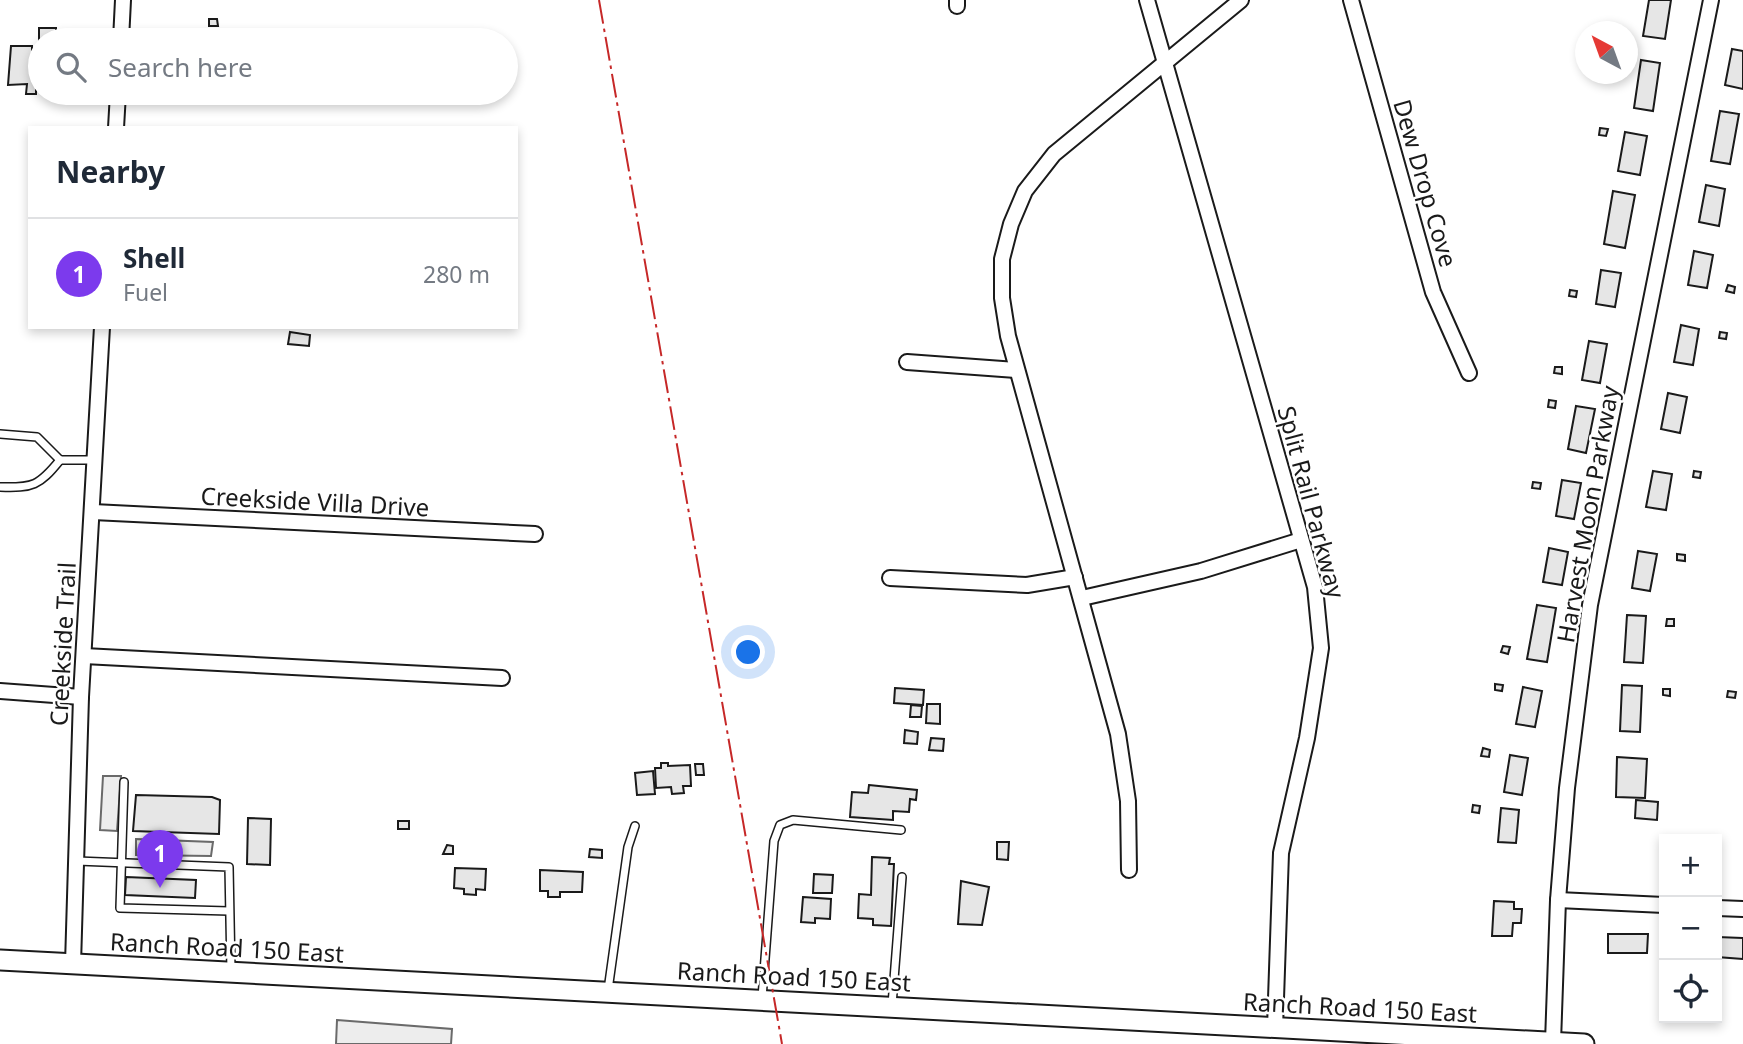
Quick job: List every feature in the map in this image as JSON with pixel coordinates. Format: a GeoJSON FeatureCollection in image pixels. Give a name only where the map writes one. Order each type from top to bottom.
{"type":"FeatureCollection","features":[{"type":"Feature","properties":{"kind":"main road","name":"Ranch Road 150 East"},"geometry":{"type":"LineString","coordinates":[[0,960],[608,990],[1584,1044]]}},
{"type":"Feature","properties":{"kind":"street"},"geometry":{"type":"LineString","coordinates":[[122,28],[123,0]]}},
{"type":"Feature","properties":{"kind":"street","name":"Split Rail Parkway"},"geometry":{"type":"LineString","coordinates":[[1147,0],[1315,587],[1321,648],[1307,738],[1281,853],[1275,1028]]}},
{"type":"Feature","properties":{"kind":"street"},"geometry":{"type":"LineString","coordinates":[[1129,870],[1125,770],[1082,598],[1016,370],[1002,298],[1002,259],[1011,224],[1025,191],[1054,155],[1241,0]]}},
{"type":"Feature","properties":{"kind":"street","name":"Dew Drop Cove"},"geometry":{"type":"LineString","coordinates":[[1351,0],[1433,292],[1469,373]]}},
{"type":"Feature","properties":{"kind":"street","name":"Harvest Moon Parkway"},"geometry":{"type":"LineString","coordinates":[[1553,1042],[1558,900],[1567,788],[1590,605],[1711,0]]}},
{"type":"Feature","properties":{"kind":"street"},"geometry":{"type":"LineString","coordinates":[[116,126],[117,105]]}},
{"type":"Feature","properties":{"kind":"street","name":"Creekside Trail"},"geometry":{"type":"LineString","coordinates":[[73,964],[81,696],[102,329]]}},
{"type":"Feature","properties":{"kind":"street"},"geometry":{"type":"LineString","coordinates":[[906,362],[1016,370]]}},
{"type":"Feature","properties":{"kind":"street","name":"Creekside Villa Drive"},"geometry":{"type":"LineString","coordinates":[[93,512],[535,534]]}},
{"type":"Feature","properties":{"kind":"street"},"geometry":{"type":"LineString","coordinates":[[1082,598],[1200,571],[1301,540]]}},
{"type":"Feature","properties":{"kind":"street"},"geometry":{"type":"LineString","coordinates":[[890,578],[1027,585],[1075,577]]}},
{"type":"Feature","properties":{"kind":"street"},"geometry":{"type":"LineString","coordinates":[[84,656],[502,678]]}},
{"type":"Feature","properties":{"kind":"street"},"geometry":{"type":"LineString","coordinates":[[0,691],[81,696]]}},
{"type":"Feature","properties":{"kind":"street"},"geometry":{"type":"LineString","coordinates":[[1558,900],[1659,905]]}},
{"type":"Feature","properties":{"kind":"street"},"geometry":{"type":"LineString","coordinates":[[1722,908],[1743,909]]}},
{"type":"Feature","properties":{"kind":"lane"},"geometry":{"type":"LineString","coordinates":[[0,435],[37,437],[60,460],[93,460]]}},
{"type":"Feature","properties":{"kind":"lane"},"geometry":{"type":"LineString","coordinates":[[0,487],[31,488],[48,475],[60,460]]}},
{"type":"Feature","properties":{"kind":"lane"},"geometry":{"type":"LineString","coordinates":[[124,782],[120,908],[229,911]]}},
{"type":"Feature","properties":{"kind":"lane"},"geometry":{"type":"LineString","coordinates":[[762,999],[774,841],[780,825],[793,820],[901,830]]}},
{"type":"Feature","properties":{"kind":"lane"},"geometry":{"type":"LineString","coordinates":[[608,990],[628,847],[635,826]]}},
{"type":"Feature","properties":{"kind":"lane"},"geometry":{"type":"LineString","coordinates":[[76,860],[229,867],[231,971]]}},
{"type":"Feature","properties":{"kind":"lane"},"geometry":{"type":"LineString","coordinates":[[892,1006],[901,877]]}},
{"type":"Feature","properties":{"kind":"shaded area"},"geometry":{"type":"Polygon","coordinates":[[[103,776],[121,776],[117,831],[100,830],[103,776]]]}},
{"type":"Feature","properties":{"kind":"shaded area"},"geometry":{"type":"Polygon","coordinates":[[[136,839],[213,842],[211,856],[136,855],[136,839]]]}},
{"type":"Feature","properties":{"kind":"shaded area"},"geometry":{"type":"Polygon","coordinates":[[[337,1020],[452,1029],[451,1044],[336,1044],[337,1020]]]}},
{"type":"Feature","properties":{"kind":"building"},"geometry":{"type":"Polygon","coordinates":[[[1649,0],[1671,0],[1665,39],[1643,36],[1649,0]]]}},
{"type":"Feature","properties":{"kind":"building"},"geometry":{"type":"Polygon","coordinates":[[[209,19],[217,19],[218,26],[209,26],[209,19]]]}},
{"type":"Feature","properties":{"kind":"building"},"geometry":{"type":"Polygon","coordinates":[[[11,46],[28,46],[28,94],[27,84],[8,85],[11,46]]]}},
{"type":"Feature","properties":{"kind":"building"},"geometry":{"type":"Polygon","coordinates":[[[1732,49],[1743,51],[1743,89],[1725,85],[1732,49]]]}},
{"type":"Feature","properties":{"kind":"building"},"geometry":{"type":"Polygon","coordinates":[[[1641,60],[1660,63],[1653,111],[1634,108],[1641,60]]]}},
{"type":"Feature","properties":{"kind":"building"},"geometry":{"type":"Polygon","coordinates":[[[1720,111],[1739,114],[1730,164],[1711,161],[1720,111]]]}},
{"type":"Feature","properties":{"kind":"building"},"geometry":{"type":"Polygon","coordinates":[[[1600,128],[1608,129],[1606,136],[1599,135],[1600,128]]]}},
{"type":"Feature","properties":{"kind":"building"},"geometry":{"type":"Polygon","coordinates":[[[1625,132],[1647,136],[1640,175],[1618,171],[1625,132]]]}},
{"type":"Feature","properties":{"kind":"building"},"geometry":{"type":"Polygon","coordinates":[[[1706,185],[1725,189],[1719,226],[1699,222],[1706,185]]]}},
{"type":"Feature","properties":{"kind":"building"},"geometry":{"type":"Polygon","coordinates":[[[1613,191],[1635,195],[1625,248],[1604,244],[1613,191]]]}},
{"type":"Feature","properties":{"kind":"building"},"geometry":{"type":"Polygon","coordinates":[[[1694,251],[1713,255],[1707,288],[1688,285],[1694,251]]]}},
{"type":"Feature","properties":{"kind":"building"},"geometry":{"type":"Polygon","coordinates":[[[1601,270],[1621,273],[1615,307],[1596,304],[1601,270]]]}},
{"type":"Feature","properties":{"kind":"building"},"geometry":{"type":"Polygon","coordinates":[[[1728,285],[1735,287],[1734,293],[1726,291],[1728,285]]]}},
{"type":"Feature","properties":{"kind":"building"},"geometry":{"type":"Polygon","coordinates":[[[1570,290],[1577,291],[1576,297],[1569,296],[1570,290]]]}},
{"type":"Feature","properties":{"kind":"building"},"geometry":{"type":"Polygon","coordinates":[[[1681,325],[1699,329],[1693,365],[1674,362],[1681,325]]]}},
{"type":"Feature","properties":{"kind":"building"},"geometry":{"type":"Polygon","coordinates":[[[290,332],[310,335],[309,346],[288,344],[290,332]]]}},
{"type":"Feature","properties":{"kind":"building"},"geometry":{"type":"Polygon","coordinates":[[[1720,332],[1727,333],[1726,339],[1719,338],[1720,332]]]}},
{"type":"Feature","properties":{"kind":"building"},"geometry":{"type":"Polygon","coordinates":[[[1589,341],[1607,344],[1600,383],[1582,380],[1589,341]]]}},
{"type":"Feature","properties":{"kind":"building"},"geometry":{"type":"Polygon","coordinates":[[[1555,367],[1562,367],[1562,374],[1554,373],[1555,367]]]}},
{"type":"Feature","properties":{"kind":"building"},"geometry":{"type":"Polygon","coordinates":[[[1668,393],[1687,397],[1680,433],[1661,429],[1668,393]]]}},
{"type":"Feature","properties":{"kind":"building"},"geometry":{"type":"Polygon","coordinates":[[[1549,400],[1556,401],[1555,408],[1548,407],[1549,400]]]}},
{"type":"Feature","properties":{"kind":"building"},"geometry":{"type":"Polygon","coordinates":[[[1576,406],[1595,409],[1586,453],[1568,449],[1576,406]]]}},
{"type":"Feature","properties":{"kind":"building"},"geometry":{"type":"Polygon","coordinates":[[[1653,471],[1672,474],[1666,510],[1646,507],[1653,471]]]}},
{"type":"Feature","properties":{"kind":"building"},"geometry":{"type":"Polygon","coordinates":[[[1694,471],[1701,472],[1700,478],[1693,477],[1694,471]]]}},
{"type":"Feature","properties":{"kind":"building"},"geometry":{"type":"Polygon","coordinates":[[[1562,480],[1581,483],[1574,519],[1556,516],[1562,480]]]}},
{"type":"Feature","properties":{"kind":"building"},"geometry":{"type":"Polygon","coordinates":[[[1533,482],[1541,483],[1540,489],[1532,488],[1533,482]]]}},
{"type":"Feature","properties":{"kind":"building"},"geometry":{"type":"Polygon","coordinates":[[[1549,548],[1568,552],[1562,585],[1543,582],[1549,548]]]}},
{"type":"Feature","properties":{"kind":"building"},"geometry":{"type":"Polygon","coordinates":[[[1638,551],[1657,554],[1650,591],[1632,588],[1638,551]]]}},
{"type":"Feature","properties":{"kind":"building"},"geometry":{"type":"Polygon","coordinates":[[[1677,554],[1685,555],[1685,561],[1677,560],[1677,554]]]}},
{"type":"Feature","properties":{"kind":"building"},"geometry":{"type":"Polygon","coordinates":[[[1537,605],[1556,608],[1547,662],[1527,659],[1537,605]]]}},
{"type":"Feature","properties":{"kind":"building"},"geometry":{"type":"Polygon","coordinates":[[[1627,615],[1646,616],[1643,663],[1624,662],[1627,615]]]}},
{"type":"Feature","properties":{"kind":"building"},"geometry":{"type":"Polygon","coordinates":[[[1667,619],[1674,619],[1674,626],[1666,626],[1667,619]]]}},
{"type":"Feature","properties":{"kind":"building"},"geometry":{"type":"Polygon","coordinates":[[[1503,646],[1510,647],[1508,654],[1501,652],[1503,646]]]}},
{"type":"Feature","properties":{"kind":"building"},"geometry":{"type":"Polygon","coordinates":[[[1495,684],[1503,685],[1502,691],[1495,690],[1495,684]]]}},
{"type":"Feature","properties":{"kind":"building"},"geometry":{"type":"Polygon","coordinates":[[[1622,685],[1642,686],[1640,732],[1620,731],[1622,685]]]}},
{"type":"Feature","properties":{"kind":"building"},"geometry":{"type":"Polygon","coordinates":[[[1523,687],[1542,691],[1535,727],[1516,724],[1523,687]]]}},
{"type":"Feature","properties":{"kind":"building"},"geometry":{"type":"Polygon","coordinates":[[[895,688],[924,690],[923,705],[894,703],[895,688]]]}},
{"type":"Feature","properties":{"kind":"building"},"geometry":{"type":"Polygon","coordinates":[[[1663,689],[1670,689],[1670,696],[1663,695],[1663,689]]]}},
{"type":"Feature","properties":{"kind":"building"},"geometry":{"type":"Polygon","coordinates":[[[1728,691],[1736,692],[1735,698],[1727,697],[1728,691]]]}},
{"type":"Feature","properties":{"kind":"building"},"geometry":{"type":"Polygon","coordinates":[[[927,704],[940,704],[940,724],[926,723],[927,704]]]}},
{"type":"Feature","properties":{"kind":"building"},"geometry":{"type":"Polygon","coordinates":[[[911,705],[922,706],[921,717],[910,717],[911,705]]]}},
{"type":"Feature","properties":{"kind":"building"},"geometry":{"type":"Polygon","coordinates":[[[905,730],[918,732],[917,744],[904,743],[905,730]]]}},
{"type":"Feature","properties":{"kind":"building"},"geometry":{"type":"Polygon","coordinates":[[[931,738],[944,739],[943,751],[929,750],[931,738]]]}},
{"type":"Feature","properties":{"kind":"building"},"geometry":{"type":"Polygon","coordinates":[[[1483,748],[1490,750],[1489,757],[1481,756],[1483,748]]]}},
{"type":"Feature","properties":{"kind":"building"},"geometry":{"type":"Polygon","coordinates":[[[1510,755],[1528,758],[1522,795],[1504,792],[1510,755]]]}},
{"type":"Feature","properties":{"kind":"building"},"geometry":{"type":"Polygon","coordinates":[[[1617,757],[1647,759],[1645,798],[1616,797],[1617,757]]]}},
{"type":"Feature","properties":{"kind":"building"},"geometry":{"type":"Polygon","coordinates":[[[661,763],[668,763],[668,766],[690,765],[691,786],[683,786],[684,793],[672,794],[671,787],[656,788],[655,768],[661,768],[661,763]]]}},
{"type":"Feature","properties":{"kind":"building"},"geometry":{"type":"Polygon","coordinates":[[[695,764],[703,764],[704,775],[696,775],[695,764]]]}},
{"type":"Feature","properties":{"kind":"building"},"geometry":{"type":"Polygon","coordinates":[[[653,771],[655,794],[637,795],[635,773],[653,771]]]}},
{"type":"Feature","properties":{"kind":"building"},"geometry":{"type":"Polygon","coordinates":[[[869,785],[917,790],[916,800],[910,799],[909,812],[893,811],[893,820],[850,817],[852,792],[868,793],[869,785]]]}},
{"type":"Feature","properties":{"kind":"building"},"geometry":{"type":"Polygon","coordinates":[[[136,795],[212,797],[220,800],[219,834],[133,831],[136,795]]]}},
{"type":"Feature","properties":{"kind":"building"},"geometry":{"type":"Polygon","coordinates":[[[1636,800],[1658,802],[1657,820],[1635,818],[1636,800]]]}},
{"type":"Feature","properties":{"kind":"building"},"geometry":{"type":"Polygon","coordinates":[[[1473,805],[1480,806],[1479,813],[1472,812],[1473,805]]]}},
{"type":"Feature","properties":{"kind":"building"},"geometry":{"type":"Polygon","coordinates":[[[1501,808],[1519,810],[1516,843],[1498,842],[1501,808]]]}},
{"type":"Feature","properties":{"kind":"building"},"geometry":{"type":"Polygon","coordinates":[[[248,818],[271,819],[270,865],[247,864],[248,818]]]}},
{"type":"Feature","properties":{"kind":"building"},"geometry":{"type":"Polygon","coordinates":[[[398,821],[409,821],[409,829],[398,829],[398,821]]]}},
{"type":"Feature","properties":{"kind":"building"},"geometry":{"type":"Polygon","coordinates":[[[997,842],[1009,842],[1008,860],[997,859],[997,842]]]}},
{"type":"Feature","properties":{"kind":"building"},"geometry":{"type":"Polygon","coordinates":[[[447,845],[453,846],[453,854],[443,854],[447,845]]]}},
{"type":"Feature","properties":{"kind":"building"},"geometry":{"type":"Polygon","coordinates":[[[590,849],[602,850],[602,858],[589,857],[590,849]]]}},
{"type":"Feature","properties":{"kind":"building"},"geometry":{"type":"Polygon","coordinates":[[[872,857],[890,858],[889,864],[894,864],[891,926],[873,925],[873,919],[858,918],[859,894],[871,895],[872,857]]]}},
{"type":"Feature","properties":{"kind":"building"},"geometry":{"type":"Polygon","coordinates":[[[455,868],[486,869],[485,890],[476,889],[476,895],[464,894],[464,889],[454,888],[455,868]]]}},
{"type":"Feature","properties":{"kind":"building"},"geometry":{"type":"Polygon","coordinates":[[[540,870],[583,872],[582,892],[560,892],[560,897],[548,897],[548,891],[540,891],[540,870]]]}},
{"type":"Feature","properties":{"kind":"building"},"geometry":{"type":"Polygon","coordinates":[[[814,874],[833,875],[832,893],[813,893],[814,874]]]}},
{"type":"Feature","properties":{"kind":"building"},"geometry":{"type":"Polygon","coordinates":[[[126,877],[196,880],[195,898],[125,895],[126,877]]]}},
{"type":"Feature","properties":{"kind":"building"},"geometry":{"type":"Polygon","coordinates":[[[961,881],[989,887],[982,925],[958,924],[961,881]]]}},
{"type":"Feature","properties":{"kind":"building"},"geometry":{"type":"Polygon","coordinates":[[[803,897],[831,899],[830,919],[815,918],[815,923],[801,922],[803,897]]]}},
{"type":"Feature","properties":{"kind":"building"},"geometry":{"type":"Polygon","coordinates":[[[1494,901],[1514,902],[1514,909],[1522,909],[1521,923],[1513,923],[1512,936],[1492,936],[1494,901]]]}},
{"type":"Feature","properties":{"kind":"building"},"geometry":{"type":"Polygon","coordinates":[[[1608,934],[1648,934],[1647,953],[1608,953],[1608,934]]]}},
{"type":"Feature","properties":{"kind":"building"},"geometry":{"type":"Polygon","coordinates":[[[1722,937],[1743,938],[1743,959],[1722,957],[1722,937]]]}},
{"type":"Feature","properties":{"kind":"power"},"geometry":{"type":"LineString","coordinates":[[599,0],[782,1044]]}},
{"type":"Feature","properties":{"kind":"place","name":"Shell"},"geometry":{"type":"Point","coordinates":[160,888]}}]}
